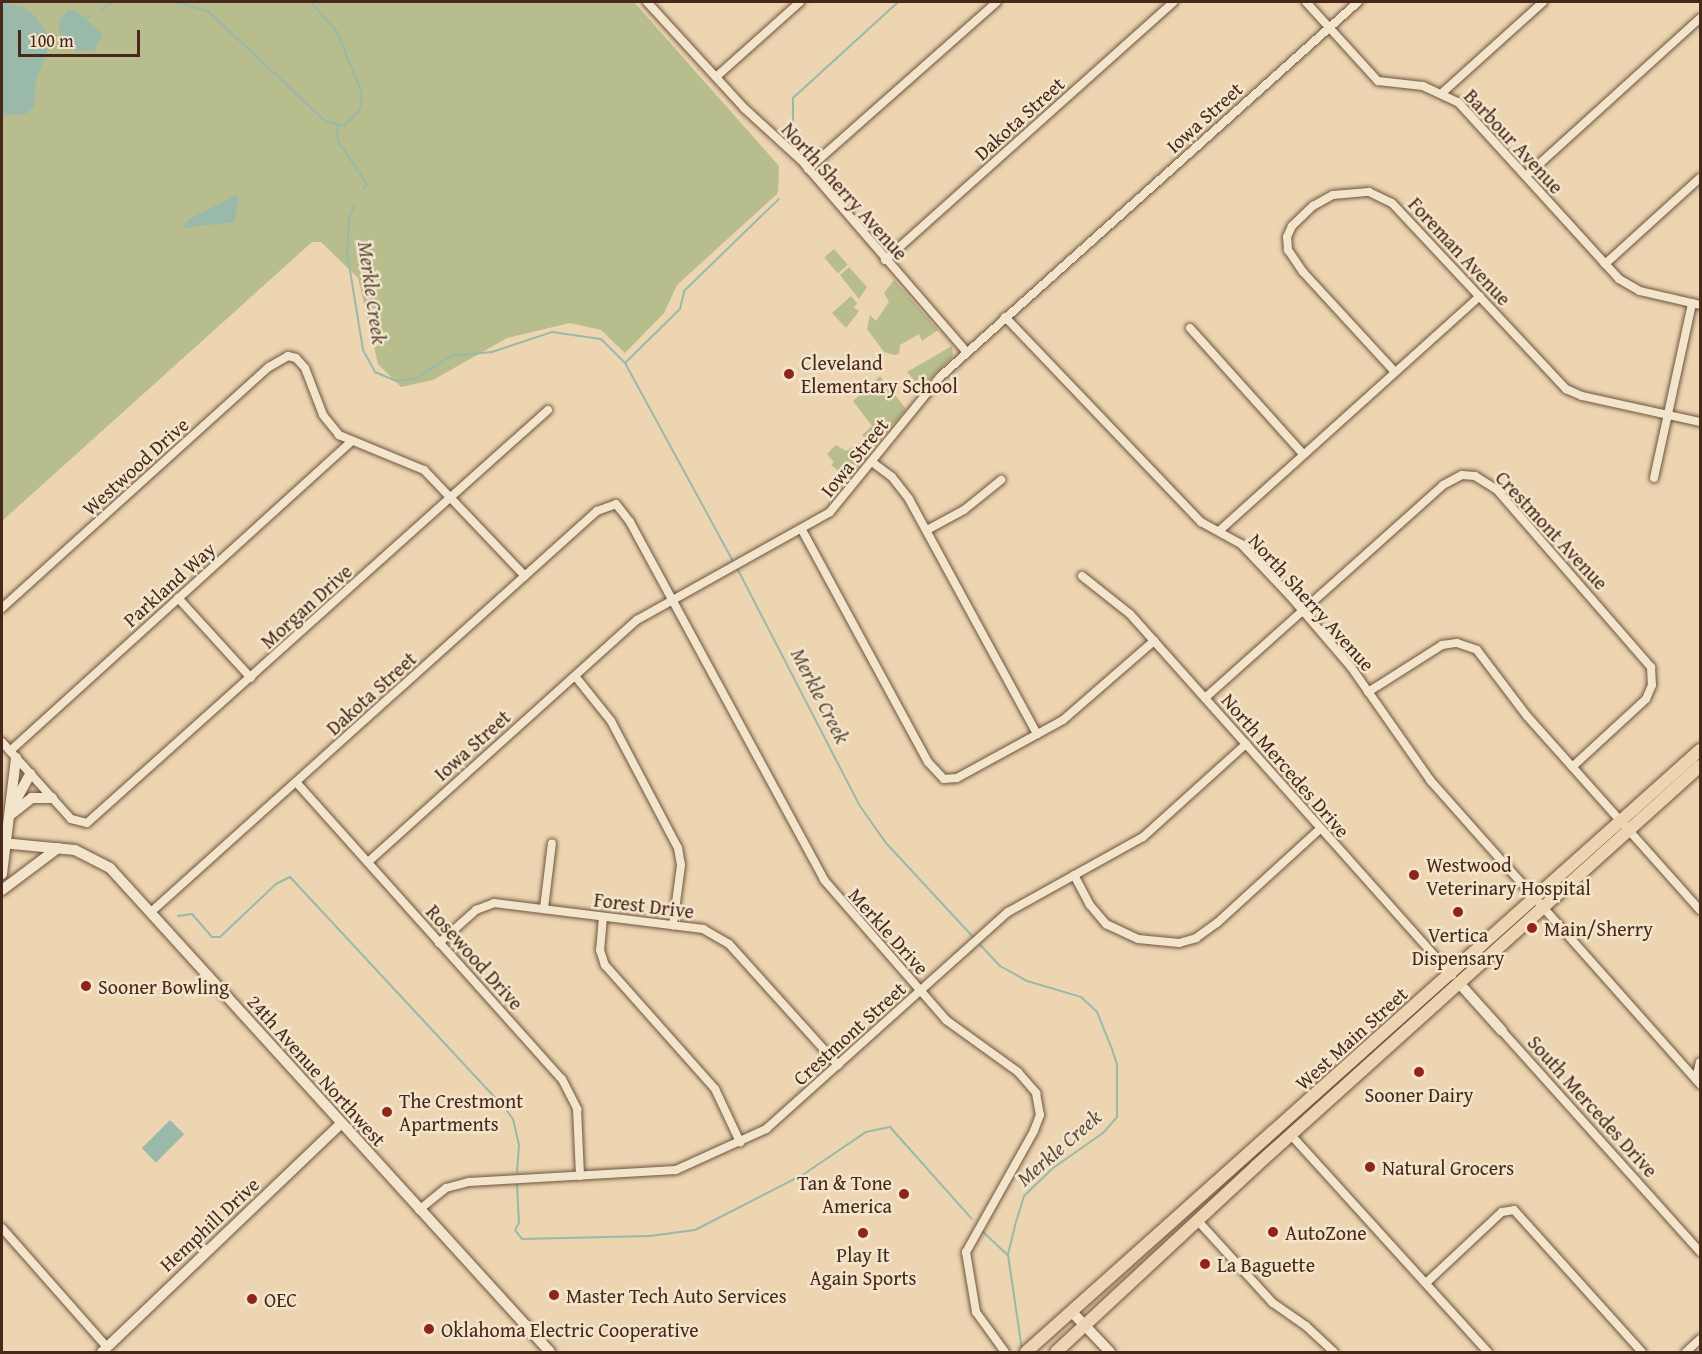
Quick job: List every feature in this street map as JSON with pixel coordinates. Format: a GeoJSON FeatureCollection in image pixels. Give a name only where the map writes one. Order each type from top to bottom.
{"type":"FeatureCollection","features":[{"type":"Feature","properties":{"kind":"main road","name":"West Main Street"},"geometry":{"type":"LineString","coordinates":[[1026,1353],[1455,979],[1624,826],[1701,750]]}},
{"type":"Feature","properties":{"kind":"main road"},"geometry":{"type":"LineString","coordinates":[[2,874],[11,811],[13,754]]}},
{"type":"Feature","properties":{"kind":"main road","name":"West Main Street"},"geometry":{"type":"LineString","coordinates":[[1624,826],[1701,766]]}},
{"type":"Feature","properties":{"kind":"main road"},"geometry":{"type":"LineString","coordinates":[[11,811],[30,774]]}},
{"type":"Feature","properties":{"kind":"main road"},"geometry":{"type":"LineString","coordinates":[[11,811],[32,798],[52,798]]}},
{"type":"Feature","properties":{"kind":"main road","name":"24th Avenue Northwest"},"geometry":{"type":"LineString","coordinates":[[5,843],[58,848],[88,855],[111,868],[418,1210],[550,1353]]}},
{"type":"Feature","properties":{"kind":"main road"},"geometry":{"type":"LineString","coordinates":[[2,890],[58,848]]}},
{"type":"Feature","properties":{"kind":"main road","name":"West Main Street"},"geometry":{"type":"LineString","coordinates":[[1056,1353],[1455,979]]}},
{"type":"Feature","properties":{"kind":"main road","name":"South Mercedes Drive"},"geometry":{"type":"LineString","coordinates":[[1455,979],[1502,1031]]}},
{"type":"Feature","properties":{"kind":"main road","name":"Hemphill Drive"},"geometry":{"type":"LineString","coordinates":[[105,1350],[341,1124]]}},
{"type":"Feature","properties":{"kind":"main road"},"geometry":{"type":"LineString","coordinates":[[1072,1312],[1110,1353]]}},
{"type":"Feature","properties":{"kind":"street","name":"North Sherry Avenue"},"geometry":{"type":"LineString","coordinates":[[647,2],[716,77],[808,169],[967,352]]}},
{"type":"Feature","properties":{"kind":"street"},"geometry":{"type":"LineString","coordinates":[[716,77],[800,2]]}},
{"type":"Feature","properties":{"kind":"street"},"geometry":{"type":"LineString","coordinates":[[808,169],[997,2]]}},
{"type":"Feature","properties":{"kind":"street","name":"Dakota Street"},"geometry":{"type":"LineString","coordinates":[[885,260],[1174,2]]}},
{"type":"Feature","properties":{"kind":"street","name":"Barbour Avenue"},"geometry":{"type":"LineString","coordinates":[[1306,2],[1378,81],[1423,86],[1442,93],[1467,111],[1605,264],[1633,288],[1696,304]]}},
{"type":"Feature","properties":{"kind":"street","name":"Iowa Street"},"geometry":{"type":"LineString","coordinates":[[368,862],[637,620],[802,530],[839,504],[932,387],[967,352],[1358,2]]}},
{"type":"Feature","properties":{"kind":"street"},"geometry":{"type":"LineString","coordinates":[[1442,93],[1543,2]]}},
{"type":"Feature","properties":{"kind":"street"},"geometry":{"type":"LineString","coordinates":[[1526,177],[1701,18]]}},
{"type":"Feature","properties":{"kind":"street"},"geometry":{"type":"LineString","coordinates":[[1605,264],[1701,178]]}},
{"type":"Feature","properties":{"kind":"street","name":"Foreman Avenue"},"geometry":{"type":"LineString","coordinates":[[1395,372],[1290,256],[1286,243],[1289,230],[1313,206],[1326,197],[1350,191],[1369,192],[1384,198],[1402,211],[1566,389],[1701,422]]}},
{"type":"Feature","properties":{"kind":"street"},"geometry":{"type":"LineString","coordinates":[[1219,531],[1480,296]]}},
{"type":"Feature","properties":{"kind":"street"},"geometry":{"type":"LineString","coordinates":[[1654,478],[1696,304]]}},
{"type":"Feature","properties":{"kind":"street","name":"North Sherry Avenue"},"geometry":{"type":"LineString","coordinates":[[1005,317],[1194,515],[1249,552],[1302,610],[1341,654],[1416,763],[1698,1082]]}},
{"type":"Feature","properties":{"kind":"street"},"geometry":{"type":"LineString","coordinates":[[1190,328],[1303,454]]}},
{"type":"Feature","properties":{"kind":"street","name":"Westwood Drive"},"geometry":{"type":"LineString","coordinates":[[2,608],[269,367],[283,357],[293,356],[305,368],[327,422],[351,442]]}},
{"type":"Feature","properties":{"kind":"street","name":"Morgan Drive"},"geometry":{"type":"LineString","coordinates":[[52,798],[76,823],[84,825],[548,410]]}},
{"type":"Feature","properties":{"kind":"street"},"geometry":{"type":"LineString","coordinates":[[351,442],[415,464],[453,496],[525,576]]}},
{"type":"Feature","properties":{"kind":"street","name":"Parkland Way"},"geometry":{"type":"LineString","coordinates":[[13,754],[178,598],[351,442]]}},
{"type":"Feature","properties":{"kind":"street"},"geometry":{"type":"LineString","coordinates":[[872,462],[901,487],[927,530],[1037,734]]}},
{"type":"Feature","properties":{"kind":"street","name":"Crestmont Avenue"},"geometry":{"type":"LineString","coordinates":[[1205,698],[1443,484],[1462,475],[1482,479],[1634,643],[1651,667],[1652,686],[1646,699],[1572,767]]}},
{"type":"Feature","properties":{"kind":"street"},"geometry":{"type":"LineString","coordinates":[[927,530],[964,510],[1001,480]]}},
{"type":"Feature","properties":{"kind":"street","name":"Dakota Street"},"geometry":{"type":"LineString","coordinates":[[151,912],[597,510],[616,504]]}},
{"type":"Feature","properties":{"kind":"street","name":"Merkle Drive"},"geometry":{"type":"LineString","coordinates":[[616,504],[630,522],[824,880],[955,1028],[1018,1072],[1038,1098],[1040,1115],[1034,1131],[966,1252],[976,1312],[1005,1353]]}},
{"type":"Feature","properties":{"kind":"street"},"geometry":{"type":"LineString","coordinates":[[802,530],[937,775],[948,780],[957,778],[1037,734],[1085,703],[1154,641]]}},
{"type":"Feature","properties":{"kind":"street","name":"North Mercedes Drive"},"geometry":{"type":"LineString","coordinates":[[1082,576],[1117,602],[1154,641],[1455,979]]}},
{"type":"Feature","properties":{"kind":"street"},"geometry":{"type":"LineString","coordinates":[[178,598],[250,678]]}},
{"type":"Feature","properties":{"kind":"street"},"geometry":{"type":"LineString","coordinates":[[1368,692],[1442,645],[1464,644],[1483,656],[1519,706],[1701,910]]}},
{"type":"Feature","properties":{"kind":"street"},"geometry":{"type":"LineString","coordinates":[[575,676],[611,721],[678,848],[681,865],[673,925]]}},
{"type":"Feature","properties":{"kind":"street"},"geometry":{"type":"LineString","coordinates":[[2,742],[52,798]]}},
{"type":"Feature","properties":{"kind":"street","name":"Crestmont Street"},"geometry":{"type":"LineString","coordinates":[[418,1210],[438,1192],[460,1183],[676,1170],[766,1129],[983,934],[1029,897],[1143,837],[1246,744]]}},
{"type":"Feature","properties":{"kind":"street","name":"Rosewood Drive"},"geometry":{"type":"LineString","coordinates":[[296,782],[569,1089],[577,1109],[580,1176]]}},
{"type":"Feature","properties":{"kind":"street"},"geometry":{"type":"LineString","coordinates":[[1074,875],[1095,912],[1112,927],[1138,939],[1179,943],[1196,938],[1217,923],[1320,829]]}},
{"type":"Feature","properties":{"kind":"street"},"geometry":{"type":"LineString","coordinates":[[544,908],[552,843]]}},
{"type":"Feature","properties":{"kind":"street","name":"Forest Drive"},"geometry":{"type":"LineString","coordinates":[[439,943],[482,906],[494,903],[703,928],[721,937],[838,1065]]}},
{"type":"Feature","properties":{"kind":"street"},"geometry":{"type":"LineString","coordinates":[[603,917],[600,950],[605,965],[715,1089],[740,1142]]}},
{"type":"Feature","properties":{"kind":"street","name":"South Mercedes Drive"},"geometry":{"type":"LineString","coordinates":[[1502,1031],[1701,1252]]}},
{"type":"Feature","properties":{"kind":"street"},"geometry":{"type":"LineString","coordinates":[[1698,1082],[1701,1062]]}},
{"type":"Feature","properties":{"kind":"street"},"geometry":{"type":"LineString","coordinates":[[1291,1135],[1488,1353]]}},
{"type":"Feature","properties":{"kind":"street"},"geometry":{"type":"LineString","coordinates":[[1426,1283],[1502,1212],[1514,1210],[1641,1353]]}},
{"type":"Feature","properties":{"kind":"street"},"geometry":{"type":"LineString","coordinates":[[1198,1221],[1273,1303],[1306,1326],[1334,1353]]}},
{"type":"Feature","properties":{"kind":"street"},"geometry":{"type":"LineString","coordinates":[[2,1228],[105,1350]]}},
{"type":"Feature","properties":{"kind":"street"},"geometry":{"type":"LineString","coordinates":[[1686,1353],[1701,1339]]}},
{"type":"Feature","properties":{"kind":"green space"},"geometry":{"type":"Polygon","coordinates":[[[2,2],[634,2],[779,166],[778,193],[677,285],[664,313],[625,353],[601,330],[570,323],[507,338],[433,380],[401,387],[378,364],[358,278],[321,242],[312,242],[2,521],[2,2]]]}},
{"type":"Feature","properties":{"kind":"green space"},"geometry":{"type":"Polygon","coordinates":[[[834,249],[848,265],[838,273],[824,258],[834,249]]]}},
{"type":"Feature","properties":{"kind":"green space"},"geometry":{"type":"Polygon","coordinates":[[[849,267],[867,287],[859,299],[840,275],[849,267]]]}},
{"type":"Feature","properties":{"kind":"green space"},"geometry":{"type":"Polygon","coordinates":[[[894,280],[938,330],[922,341],[919,334],[900,345],[899,354],[894,355],[884,352],[867,329],[870,315],[876,321],[889,302],[884,293],[894,280]]]}},
{"type":"Feature","properties":{"kind":"green space"},"geometry":{"type":"Polygon","coordinates":[[[851,296],[857,303],[854,308],[859,311],[846,328],[832,313],[851,296]]]}},
{"type":"Feature","properties":{"kind":"green space"},"geometry":{"type":"Polygon","coordinates":[[[952,346],[953,356],[921,388],[907,372],[952,346]]]}},
{"type":"Feature","properties":{"kind":"green space"},"geometry":{"type":"Polygon","coordinates":[[[880,376],[906,409],[848,478],[831,465],[834,462],[827,454],[836,445],[846,451],[866,439],[862,435],[872,426],[853,401],[880,376]]]}},
{"type":"Feature","properties":{"kind":"shaded area"},"geometry":{"type":"Polygon","coordinates":[[[2,2],[24,8],[36,17],[52,41],[36,78],[34,106],[27,113],[2,115],[2,2]]]}},
{"type":"Feature","properties":{"kind":"shaded area"},"geometry":{"type":"Polygon","coordinates":[[[69,9],[78,12],[102,34],[94,51],[76,51],[59,33],[60,20],[69,9]]]}},
{"type":"Feature","properties":{"kind":"shaded area"},"geometry":{"type":"Polygon","coordinates":[[[235,196],[239,199],[234,222],[183,228],[188,220],[235,196]]]}},
{"type":"Feature","properties":{"kind":"shaded area"},"geometry":{"type":"Polygon","coordinates":[[[170,1120],[184,1134],[156,1162],[142,1148],[170,1120]]]}},
{"type":"Feature","properties":{"kind":"waterway"},"geometry":{"type":"LineString","coordinates":[[100,10],[114,2]]}},
{"type":"Feature","properties":{"kind":"waterway"},"geometry":{"type":"LineString","coordinates":[[176,2],[208,11],[325,121],[344,126],[359,111],[362,100],[360,88],[337,32],[311,2]]}},
{"type":"Feature","properties":{"kind":"waterway"},"geometry":{"type":"LineString","coordinates":[[793,141],[793,98],[898,2]]}},
{"type":"Feature","properties":{"kind":"waterway"},"geometry":{"type":"LineString","coordinates":[[84,19],[91,16]]}},
{"type":"Feature","properties":{"kind":"waterway","name":"Merkle Creek"},"geometry":{"type":"LineString","coordinates":[[337,125],[338,141],[367,184],[364,189]]}},
{"type":"Feature","properties":{"kind":"waterway"},"geometry":{"type":"LineString","coordinates":[[625,363],[680,309],[684,291],[779,199]]}},
{"type":"Feature","properties":{"kind":"waterway","name":"Merkle Creek"},"geometry":{"type":"LineString","coordinates":[[354,206],[349,218],[347,252],[363,350],[375,372],[396,381],[415,379],[451,356],[492,352],[552,332],[601,339],[625,363],[734,563]]}},
{"type":"Feature","properties":{"kind":"waterway","name":"Merkle Creek"},"geometry":{"type":"LineString","coordinates":[[737,568],[860,806],[886,843],[1000,966],[1027,981],[1081,997],[1097,1012],[1111,1046],[1117,1064],[1117,1117],[1103,1133],[1053,1168],[1024,1196],[1016,1222],[1008,1255],[1022,1350]]}},
{"type":"Feature","properties":{"kind":"waterway"},"geometry":{"type":"LineString","coordinates":[[178,916],[192,914],[212,937],[220,937],[276,884],[290,877],[504,1107],[513,1119],[519,1145],[517,1172]]}},
{"type":"Feature","properties":{"kind":"waterway"},"geometry":{"type":"LineString","coordinates":[[517,1185],[519,1223],[515,1230],[522,1239],[650,1236],[695,1230],[804,1174],[866,1132],[890,1127],[972,1219]]}},
{"type":"Feature","properties":{"kind":"waterway"},"geometry":{"type":"LineString","coordinates":[[983,1232],[1008,1255]]}},
{"type":"Feature","properties":{"kind":"place","name":"Cleveland Elementary School"},"geometry":{"type":"Point","coordinates":[789,374]}},
{"type":"Feature","properties":{"kind":"place","name":"Westwood Veterinary Hospital"},"geometry":{"type":"Point","coordinates":[1414,875]}},
{"type":"Feature","properties":{"kind":"place","name":"Vertica Dispensary"},"geometry":{"type":"Point","coordinates":[1458,912]}},
{"type":"Feature","properties":{"kind":"place","name":"Main/Sherry"},"geometry":{"type":"Point","coordinates":[1532,928]}},
{"type":"Feature","properties":{"kind":"place","name":"Sooner Bowling"},"geometry":{"type":"Point","coordinates":[86,986]}},
{"type":"Feature","properties":{"kind":"place","name":"Sooner Dairy"},"geometry":{"type":"Point","coordinates":[1419,1072]}},
{"type":"Feature","properties":{"kind":"place","name":"The Crestmont Apartments"},"geometry":{"type":"Point","coordinates":[387,1112]}},
{"type":"Feature","properties":{"kind":"place","name":"Natural Grocers"},"geometry":{"type":"Point","coordinates":[1370,1167]}},
{"type":"Feature","properties":{"kind":"place","name":"Tan & Tone America"},"geometry":{"type":"Point","coordinates":[904,1194]}},
{"type":"Feature","properties":{"kind":"place","name":"AutoZone"},"geometry":{"type":"Point","coordinates":[1273,1232]}},
{"type":"Feature","properties":{"kind":"place","name":"Play It Again Sports"},"geometry":{"type":"Point","coordinates":[863,1233]}},
{"type":"Feature","properties":{"kind":"place","name":"La Baguette"},"geometry":{"type":"Point","coordinates":[1205,1264]}},
{"type":"Feature","properties":{"kind":"place","name":"Master Tech Auto Services"},"geometry":{"type":"Point","coordinates":[554,1295]}},
{"type":"Feature","properties":{"kind":"place","name":"OEC"},"geometry":{"type":"Point","coordinates":[252,1299]}},
{"type":"Feature","properties":{"kind":"place","name":"Oklahoma Electric Cooperative"},"geometry":{"type":"Point","coordinates":[429,1329]}}]}
